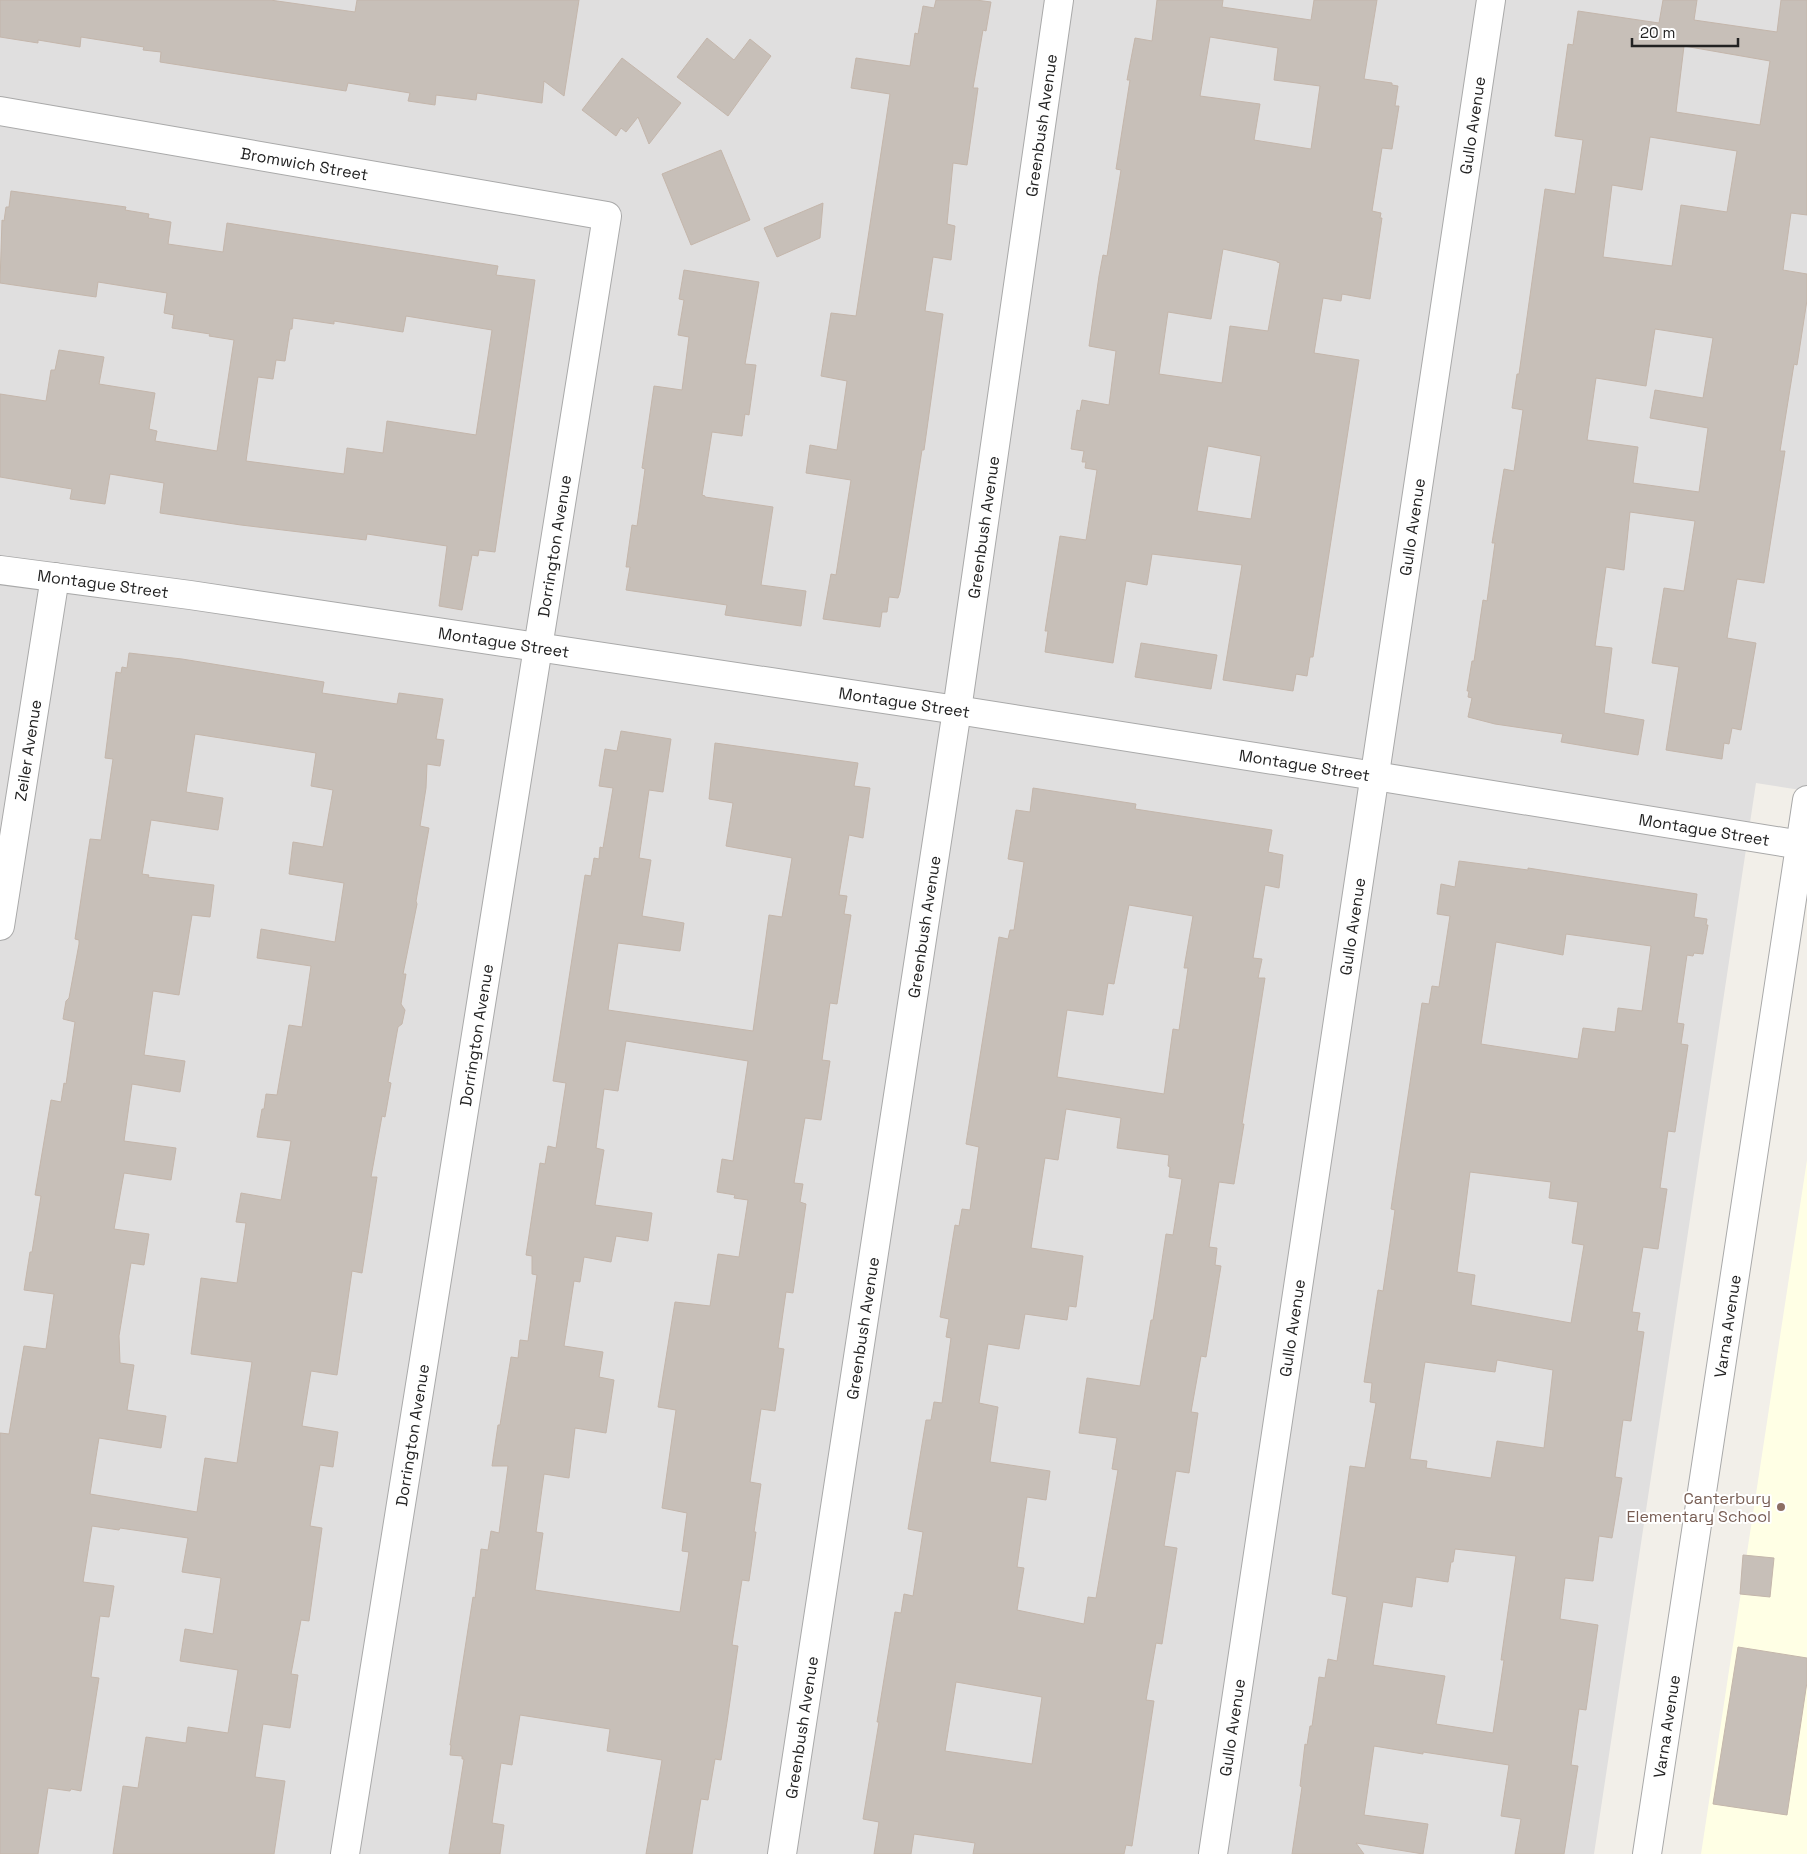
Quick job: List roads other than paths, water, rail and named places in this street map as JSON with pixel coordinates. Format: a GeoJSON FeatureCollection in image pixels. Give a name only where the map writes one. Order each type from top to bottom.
{"type":"FeatureCollection","features":[{"type":"Feature","properties":{"kind":"street","name":"Greenbush Avenue"},"geometry":{"type":"LineString","coordinates":[[782,1854],[957,710],[1059,0]]}},
{"type":"Feature","properties":{"kind":"street","name":"Gullo Avenue"},"geometry":{"type":"LineString","coordinates":[[1213,1854],[1491,0]]}},
{"type":"Feature","properties":{"kind":"street","name":"Bromwich Street"},"geometry":{"type":"LineString","coordinates":[[0,111],[607,216]]}},
{"type":"Feature","properties":{"kind":"street","name":"Dorrington Avenue"},"geometry":{"type":"LineString","coordinates":[[345,1854],[607,216]]}},
{"type":"Feature","properties":{"kind":"street","name":"Montague Street"},"geometry":{"type":"LineString","coordinates":[[0,570],[190,595],[957,710],[1803,846]]}},
{"type":"Feature","properties":{"kind":"street","name":"Zeiler Avenue"},"geometry":{"type":"LineString","coordinates":[[0,926],[55,577]]}},
{"type":"Feature","properties":{"kind":"street","name":"Varna Avenue"},"geometry":{"type":"LineString","coordinates":[[1647,1854],[1803,846],[1807,800]]}},
{"type":"Feature","properties":{"kind":"place","name":"Canterbury Elementary School"},"geometry":{"type":"Point","coordinates":[1781,1507]}}]}
